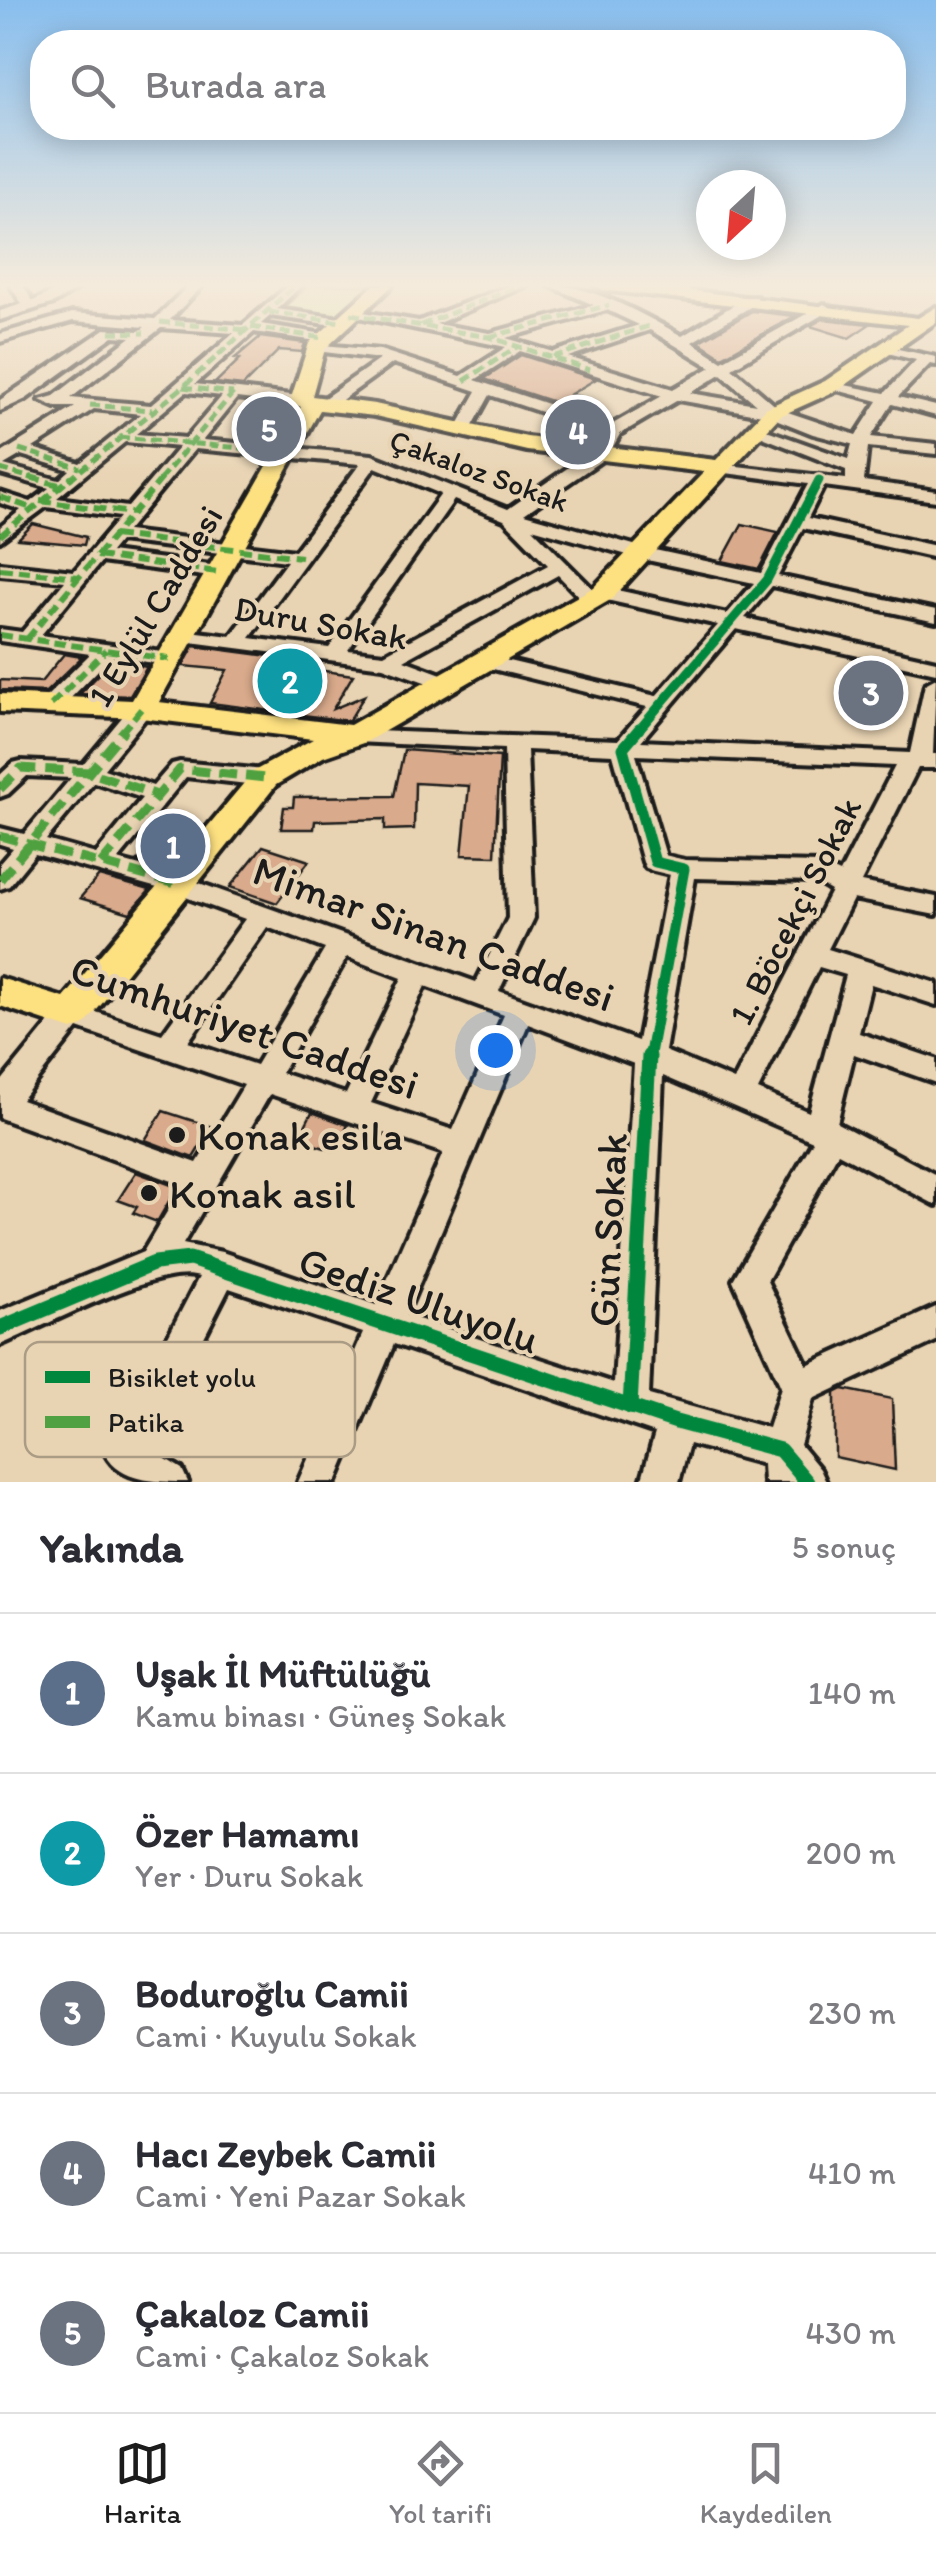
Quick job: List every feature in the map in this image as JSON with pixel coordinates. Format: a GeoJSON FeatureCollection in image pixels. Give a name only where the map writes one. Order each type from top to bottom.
{"type":"FeatureCollection","features":[{"type":"Feature","properties":{"kind":"main road","name":"1 Eylül Caddesi"},"geometry":{"type":"LineString","coordinates":[[141,709],[313,402],[319,354]]}},
{"type":"Feature","properties":{"kind":"main road"},"geometry":{"type":"LineString","coordinates":[[72,1015],[265,778],[312,750],[355,734],[488,662],[598,597],[773,412],[775,405],[862,354]]}},
{"type":"Feature","properties":{"kind":"main road"},"geometry":{"type":"LineString","coordinates":[[773,412],[787,410],[875,354]]}},
{"type":"Feature","properties":{"kind":"main road"},"geometry":{"type":"LineString","coordinates":[[313,402],[526,444],[718,467]]}},
{"type":"Feature","properties":{"kind":"main road"},"geometry":{"type":"LineString","coordinates":[[0,703],[141,709],[355,734]]}},
{"type":"Feature","properties":{"kind":"main road","name":"Cumhuriyet Caddesi"},"geometry":{"type":"LineString","coordinates":[[0,992],[72,1015]]}},
{"type":"Feature","properties":{"kind":"street"},"geometry":{"type":"LineString","coordinates":[[0,406],[21,396],[79,354]]}},
{"type":"Feature","properties":{"kind":"street"},"geometry":{"type":"LineString","coordinates":[[56,402],[118,354]]}},
{"type":"Feature","properties":{"kind":"street"},"geometry":{"type":"LineString","coordinates":[[0,536],[221,354]]}},
{"type":"Feature","properties":{"kind":"street"},"geometry":{"type":"LineString","coordinates":[[373,354],[613,431]]}},
{"type":"Feature","properties":{"kind":"street"},"geometry":{"type":"LineString","coordinates":[[464,381],[505,354]]}},
{"type":"Feature","properties":{"kind":"street"},"geometry":{"type":"LineString","coordinates":[[544,354],[672,394],[773,412]]}},
{"type":"Feature","properties":{"kind":"street"},"geometry":{"type":"LineString","coordinates":[[553,357],[562,354]]}},
{"type":"Feature","properties":{"kind":"street"},"geometry":{"type":"LineString","coordinates":[[702,354],[724,367],[785,425],[860,441],[931,448],[936,431]]}},
{"type":"Feature","properties":{"kind":"street"},"geometry":{"type":"LineString","coordinates":[[746,354],[613,431],[602,452],[510,516],[598,597],[729,621],[936,667]]}},
{"type":"Feature","properties":{"kind":"street"},"geometry":{"type":"LineString","coordinates":[[183,387],[313,402],[390,358]]}},
{"type":"Feature","properties":{"kind":"street"},"geometry":{"type":"LineString","coordinates":[[854,476],[860,441],[886,399],[931,360]]}},
{"type":"Feature","properties":{"kind":"street"},"geometry":{"type":"LineString","coordinates":[[830,384],[936,411]]}},
{"type":"Feature","properties":{"kind":"street"},"geometry":{"type":"LineString","coordinates":[[463,430],[486,389]]}},
{"type":"Feature","properties":{"kind":"street"},"geometry":{"type":"LineString","coordinates":[[0,392],[56,402],[152,410]]}},
{"type":"Feature","properties":{"kind":"street"},"geometry":{"type":"LineString","coordinates":[[27,639],[233,393]]}},
{"type":"Feature","properties":{"kind":"street"},"geometry":{"type":"LineString","coordinates":[[0,465],[90,405]]}},
{"type":"Feature","properties":{"kind":"street"},"geometry":{"type":"LineString","coordinates":[[755,431],[854,476],[936,496]]}},
{"type":"Feature","properties":{"kind":"street","name":"Çakaloz Sokak"},"geometry":{"type":"LineString","coordinates":[[119,436],[372,460],[510,516],[638,552],[936,616]]}},
{"type":"Feature","properties":{"kind":"street"},"geometry":{"type":"LineString","coordinates":[[19,449],[80,468]]}},
{"type":"Feature","properties":{"kind":"street"},"geometry":{"type":"LineString","coordinates":[[240,640],[372,460]]}},
{"type":"Feature","properties":{"kind":"street"},"geometry":{"type":"LineString","coordinates":[[0,465],[59,485]]}},
{"type":"Feature","properties":{"kind":"street"},"geometry":{"type":"LineString","coordinates":[[718,467],[818,480],[854,476]]}},
{"type":"Feature","properties":{"kind":"street"},"geometry":{"type":"LineString","coordinates":[[623,748],[767,580],[818,480]]}},
{"type":"Feature","properties":{"kind":"street"},"geometry":{"type":"LineString","coordinates":[[336,652],[451,492]]}},
{"type":"Feature","properties":{"kind":"street"},"geometry":{"type":"LineString","coordinates":[[0,497],[35,505],[132,513]]}},
{"type":"Feature","properties":{"kind":"street"},"geometry":{"type":"LineString","coordinates":[[798,521],[936,552]]}},
{"type":"Feature","properties":{"kind":"street"},"geometry":{"type":"LineString","coordinates":[[114,535],[225,562]]}},
{"type":"Feature","properties":{"kind":"street"},"geometry":{"type":"LineString","coordinates":[[97,556],[225,562],[301,556]]}},
{"type":"Feature","properties":{"kind":"street"},"geometry":{"type":"LineString","coordinates":[[387,661],[560,566]]}},
{"type":"Feature","properties":{"kind":"street"},"geometry":{"type":"LineString","coordinates":[[0,569],[79,578]]}},
{"type":"Feature","properties":{"kind":"street","name":"Duru Sokak"},"geometry":{"type":"LineString","coordinates":[[0,635],[106,650],[240,640],[387,661],[447,684]]}},
{"type":"Feature","properties":{"kind":"street"},"geometry":{"type":"LineString","coordinates":[[51,705],[106,650]]}},
{"type":"Feature","properties":{"kind":"street"},"geometry":{"type":"LineString","coordinates":[[488,662],[659,703]]}},
{"type":"Feature","properties":{"kind":"street","name":"1. Böcekçi Sokak"},"geometry":{"type":"LineString","coordinates":[[742,1093],[846,888],[922,761],[936,684]]}},
{"type":"Feature","properties":{"kind":"street","name":"1 Eylül Caddesi"},"geometry":{"type":"LineString","coordinates":[[0,880],[141,709]]}},
{"type":"Feature","properties":{"kind":"street"},"geometry":{"type":"LineString","coordinates":[[355,734],[922,761]]}},
{"type":"Feature","properties":{"kind":"street"},"geometry":{"type":"LineString","coordinates":[[482,996],[521,918],[515,743]]}},
{"type":"Feature","properties":{"kind":"street"},"geometry":{"type":"LineString","coordinates":[[623,748],[654,862],[684,869],[819,872],[846,888],[936,906]]}},
{"type":"Feature","properties":{"kind":"street"},"geometry":{"type":"LineString","coordinates":[[0,788],[21,768],[89,772],[157,795]]}},
{"type":"Feature","properties":{"kind":"street"},"geometry":{"type":"LineString","coordinates":[[101,864],[180,769],[265,778]]}},
{"type":"Feature","properties":{"kind":"street","name":"Mimar Sinan Caddesi"},"geometry":{"type":"LineString","coordinates":[[0,836],[179,885],[648,1056],[826,1132],[936,1190]]}},
{"type":"Feature","properties":{"kind":"street","name":"Gün Sokak"},"geometry":{"type":"LineString","coordinates":[[630,1407],[648,1056],[684,869]]}},
{"type":"Feature","properties":{"kind":"street"},"geometry":{"type":"LineString","coordinates":[[168,1048],[261,916]]}},
{"type":"Feature","properties":{"kind":"street"},"geometry":{"type":"LineString","coordinates":[[155,1263],[341,945]]}},
{"type":"Feature","properties":{"kind":"street"},"geometry":{"type":"LineString","coordinates":[[812,954],[936,994]]}},
{"type":"Feature","properties":{"kind":"street"},"geometry":{"type":"LineString","coordinates":[[807,1482],[782,1466],[799,1387],[750,1280],[826,1132],[861,970]]}},
{"type":"Feature","properties":{"kind":"street"},"geometry":{"type":"LineString","coordinates":[[353,1110],[418,973]]}},
{"type":"Feature","properties":{"kind":"street"},"geometry":{"type":"LineString","coordinates":[[355,1396],[520,1011]]}},
{"type":"Feature","properties":{"kind":"street"},"geometry":{"type":"LineString","coordinates":[[72,1015],[0,1105],[204,1178]]}},
{"type":"Feature","properties":{"kind":"street","name":"Cumhuriyet Caddesi"},"geometry":{"type":"LineString","coordinates":[[72,1015],[462,1146]]}},
{"type":"Feature","properties":{"kind":"street"},"geometry":{"type":"LineString","coordinates":[[844,1039],[936,1071]]}},
{"type":"Feature","properties":{"kind":"street","name":"Gediz Uluyolu"},"geometry":{"type":"LineString","coordinates":[[0,1328],[155,1263],[190,1259],[388,1322],[676,1422],[782,1466]]}},
{"type":"Feature","properties":{"kind":"street"},"geometry":{"type":"LineString","coordinates":[[183,1342],[222,1267]]}},
{"type":"Feature","properties":{"kind":"street"},"geometry":{"type":"LineString","coordinates":[[799,1387],[936,1324]]}},
{"type":"Feature","properties":{"kind":"street"},"geometry":{"type":"LineString","coordinates":[[660,1482],[676,1422]]}},
{"type":"Feature","properties":{"kind":"street"},"geometry":{"type":"LineString","coordinates":[[128,1457],[169,1482]]}},
{"type":"Feature","properties":{"kind":"street"},"geometry":{"type":"LineString","coordinates":[[317,1482],[328,1457]]}},
{"type":"Feature","properties":{"kind":"building"},"geometry":{"type":"Polygon","coordinates":[[[240,354],[275,354],[243,386],[215,383],[240,359],[235,358],[240,354]]]}},
{"type":"Feature","properties":{"kind":"building"},"geometry":{"type":"Polygon","coordinates":[[[521,355],[596,379],[571,394],[584,398],[569,407],[484,379],[521,355]]]}},
{"type":"Feature","properties":{"kind":"building"},"geometry":{"type":"Polygon","coordinates":[[[33,524],[86,537],[84,545],[18,539],[33,524]]]}},
{"type":"Feature","properties":{"kind":"building"},"geometry":{"type":"Polygon","coordinates":[[[742,524],[778,532],[759,569],[722,561],[742,524]]]}},
{"type":"Feature","properties":{"kind":"building"},"geometry":{"type":"Polygon","coordinates":[[[194,646],[313,662],[310,669],[353,675],[333,709],[364,696],[349,721],[210,703],[227,670],[183,666],[194,646]]]}},
{"type":"Feature","properties":{"kind":"building"},"geometry":{"type":"Polygon","coordinates":[[[64,654],[82,657],[46,692],[0,690],[0,680],[41,682],[64,654]]]}},
{"type":"Feature","properties":{"kind":"building"},"geometry":{"type":"Polygon","coordinates":[[[112,661],[147,667],[130,696],[80,694],[112,661]]]}},
{"type":"Feature","properties":{"kind":"building"},"geometry":{"type":"Polygon","coordinates":[[[858,679],[891,686],[885,707],[851,700],[858,679]]]}},
{"type":"Feature","properties":{"kind":"building"},"geometry":{"type":"Polygon","coordinates":[[[404,750],[500,757],[495,856],[462,855],[469,786],[415,783],[414,829],[385,830],[385,819],[315,821],[314,829],[281,829],[284,807],[293,807],[294,797],[394,796],[404,750]]]}},
{"type":"Feature","properties":{"kind":"building"},"geometry":{"type":"Polygon","coordinates":[[[169,824],[197,833],[167,869],[137,861],[169,824]]]}},
{"type":"Feature","properties":{"kind":"building"},"geometry":{"type":"Polygon","coordinates":[[[263,846],[309,861],[277,903],[230,887],[263,846]]]}},
{"type":"Feature","properties":{"kind":"building"},"geometry":{"type":"Polygon","coordinates":[[[99,876],[150,890],[130,913],[80,898],[99,876]]]}},
{"type":"Feature","properties":{"kind":"building","name":"Konak esila"},"geometry":{"type":"Polygon","coordinates":[[[163,1111],[212,1127],[193,1158],[145,1140],[163,1111]]]}},
{"type":"Feature","properties":{"kind":"building"},"geometry":{"type":"Polygon","coordinates":[[[312,1112],[348,1125],[335,1151],[298,1140],[312,1112]]]}},
{"type":"Feature","properties":{"kind":"building","name":"Konak asil"},"geometry":{"type":"Polygon","coordinates":[[[136,1172],[177,1187],[157,1222],[133,1213],[137,1207],[118,1200],[136,1172]]]}},
{"type":"Feature","properties":{"kind":"building"},"geometry":{"type":"Polygon","coordinates":[[[843,1389],[892,1399],[895,1470],[835,1457],[835,1393],[843,1389]]]}},
{"type":"Feature","properties":{"kind":"marked path"},"geometry":{"type":"LineString","coordinates":[[0,536],[219,354]]}},
{"type":"Feature","properties":{"kind":"marked path"},"geometry":{"type":"LineString","coordinates":[[464,381],[505,354]]}},
{"type":"Feature","properties":{"kind":"marked path"},"geometry":{"type":"LineString","coordinates":[[542,354],[590,370]]}},
{"type":"Feature","properties":{"kind":"marked path"},"geometry":{"type":"LineString","coordinates":[[553,357],[562,354]]}},
{"type":"Feature","properties":{"kind":"marked path"},"geometry":{"type":"LineString","coordinates":[[183,387],[233,393]]}},
{"type":"Feature","properties":{"kind":"marked path"},"geometry":{"type":"LineString","coordinates":[[27,639],[233,393]]}},
{"type":"Feature","properties":{"kind":"marked path"},"geometry":{"type":"LineString","coordinates":[[90,405],[152,410]]}},
{"type":"Feature","properties":{"kind":"marked path"},"geometry":{"type":"LineString","coordinates":[[119,437],[286,452]]}},
{"type":"Feature","properties":{"kind":"marked path"},"geometry":{"type":"LineString","coordinates":[[19,449],[80,468]]}},
{"type":"Feature","properties":{"kind":"marked path"},"geometry":{"type":"LineString","coordinates":[[0,469],[59,485]]}},
{"type":"Feature","properties":{"kind":"marked path"},"geometry":{"type":"LineString","coordinates":[[0,497],[31,508]]}},
{"type":"Feature","properties":{"kind":"marked path"},"geometry":{"type":"LineString","coordinates":[[40,501],[132,513]]}},
{"type":"Feature","properties":{"kind":"marked path"},"geometry":{"type":"LineString","coordinates":[[114,535],[301,557]]}},
{"type":"Feature","properties":{"kind":"marked path"},"geometry":{"type":"LineString","coordinates":[[97,556],[218,572]]}},
{"type":"Feature","properties":{"kind":"marked path"},"geometry":{"type":"LineString","coordinates":[[0,569],[79,577]]}},
{"type":"Feature","properties":{"kind":"marked path"},"geometry":{"type":"LineString","coordinates":[[0,635],[169,659]]}},
{"type":"Feature","properties":{"kind":"marked path"},"geometry":{"type":"LineString","coordinates":[[51,705],[106,650]]}},
{"type":"Feature","properties":{"kind":"marked path"},"geometry":{"type":"LineString","coordinates":[[0,880],[141,709]]}},
{"type":"Feature","properties":{"kind":"marked path"},"geometry":{"type":"LineString","coordinates":[[0,789],[21,768],[89,772],[157,795]]}},
{"type":"Feature","properties":{"kind":"marked path"},"geometry":{"type":"LineString","coordinates":[[101,864],[180,769],[265,778]]}},
{"type":"Feature","properties":{"kind":"marked path"},"geometry":{"type":"LineString","coordinates":[[0,836],[179,885]]}},
{"type":"Feature","properties":{"kind":"cycle path"},"geometry":{"type":"LineString","coordinates":[[630,1407],[649,1057],[684,869],[655,862],[623,748],[767,580],[819,480]]}},
{"type":"Feature","properties":{"kind":"cycle path"},"geometry":{"type":"LineString","coordinates":[[0,1328],[155,1263],[190,1259],[676,1422],[780,1450],[807,1482]]}},
{"type":"Feature","properties":{"kind":"place","name":"Çakaloz Camii"},"geometry":{"type":"Point","coordinates":[269,429]}},
{"type":"Feature","properties":{"kind":"place","name":"Hacı Zeybek Camii"},"geometry":{"type":"Point","coordinates":[578,432]}},
{"type":"Feature","properties":{"kind":"place","name":"Özer Hamamı"},"geometry":{"type":"Point","coordinates":[290,681]}},
{"type":"Feature","properties":{"kind":"place","name":"Boduroğlu Camii"},"geometry":{"type":"Point","coordinates":[871,693]}},
{"type":"Feature","properties":{"kind":"place","name":"Uşak İl Müftülüğü"},"geometry":{"type":"Point","coordinates":[173,846]}},
{"type":"Feature","properties":{"kind":"place","name":"Konak esila"},"geometry":{"type":"Point","coordinates":[177,1135]}},
{"type":"Feature","properties":{"kind":"place","name":"Konak asil"},"geometry":{"type":"Point","coordinates":[149,1193]}}]}
